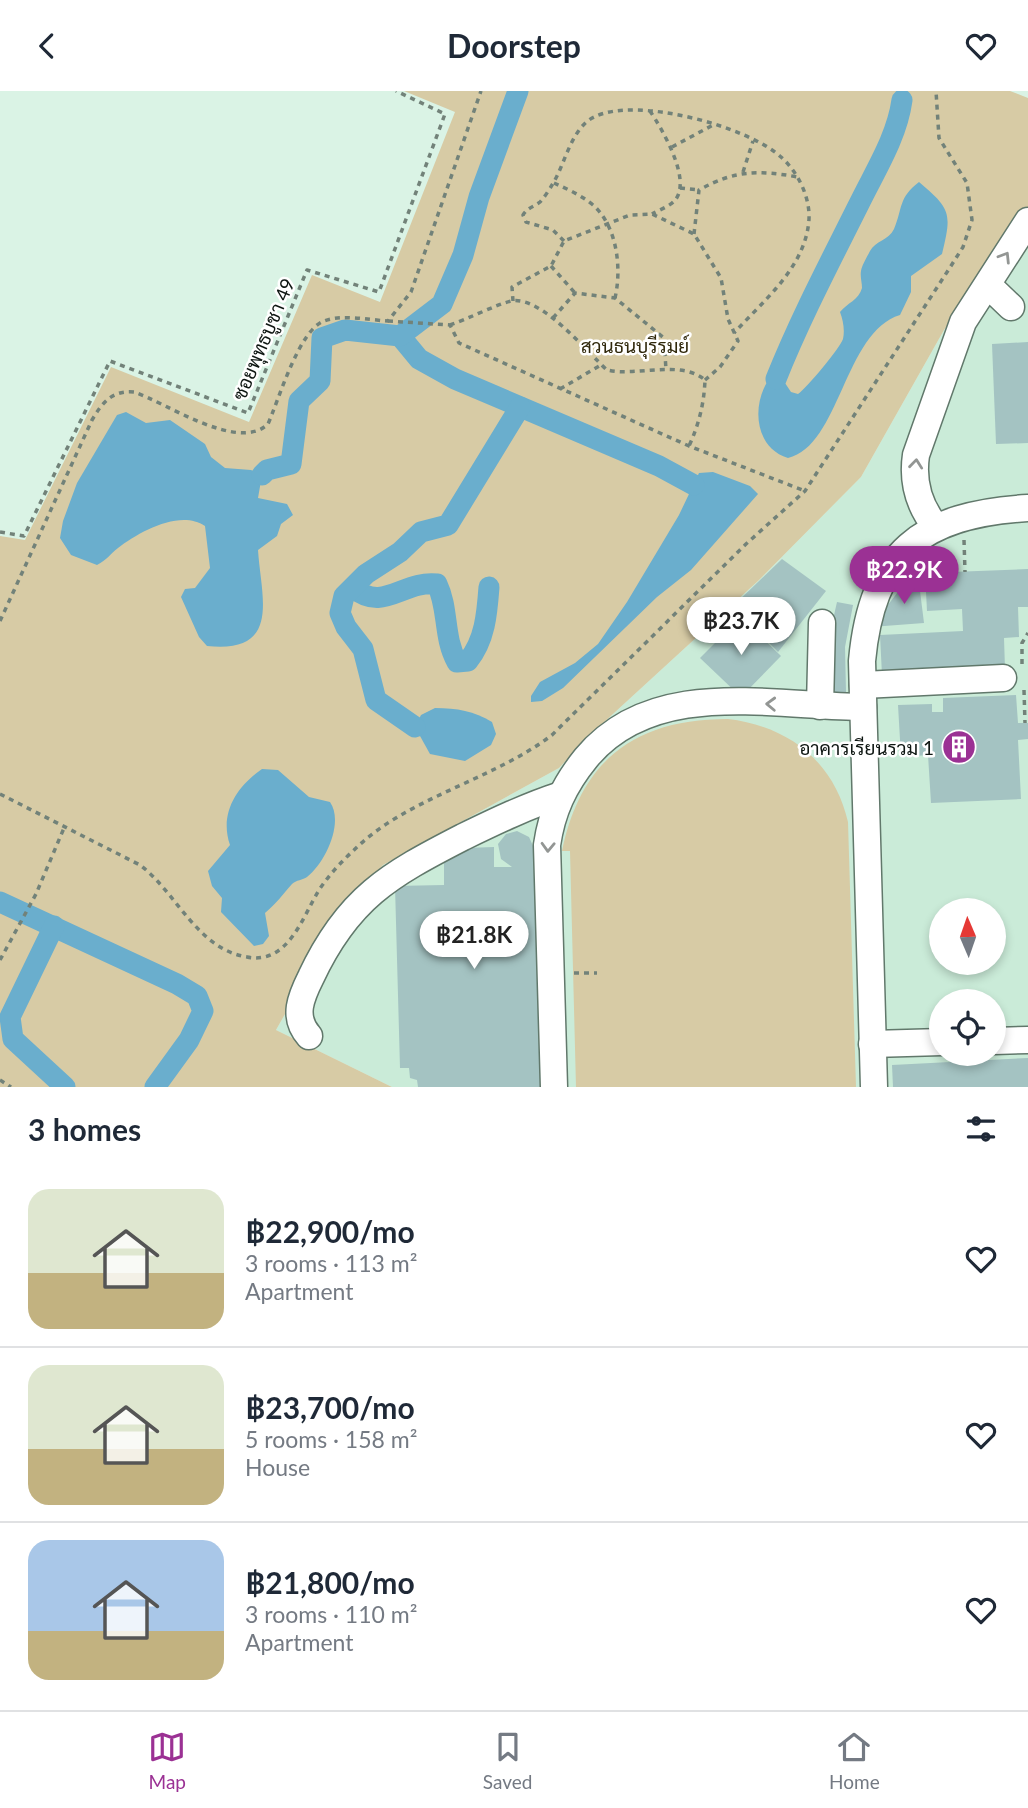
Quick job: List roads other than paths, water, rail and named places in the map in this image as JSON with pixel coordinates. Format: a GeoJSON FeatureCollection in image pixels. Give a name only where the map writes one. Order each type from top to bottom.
{"type":"FeatureCollection","features":[{"type":"Feature","properties":{"kind":"lane"},"geometry":{"type":"LineString","coordinates":[[936,527],[919,498],[914,470],[916,455],[957,336],[1028,221]]}},
{"type":"Feature","properties":{"kind":"lane"},"geometry":{"type":"LineString","coordinates":[[988,285],[1011,307]]}},
{"type":"Feature","properties":{"kind":"lane"},"geometry":{"type":"LineString","coordinates":[[874,1087],[863,696],[866,620],[872,603],[894,563],[919,538],[936,527],[963,517],[1028,508]]}},
{"type":"Feature","properties":{"kind":"lane"},"geometry":{"type":"LineString","coordinates":[[820,706],[822,623]]}},
{"type":"Feature","properties":{"kind":"lane"},"geometry":{"type":"LineString","coordinates":[[554,1087],[547,845],[553,811],[561,795],[596,746],[619,728],[648,713],[692,703],[820,706],[863,696],[1003,678]]}},
{"type":"Feature","properties":{"kind":"lane"},"geometry":{"type":"LineString","coordinates":[[309,1036],[299,1017],[301,998],[321,955],[355,907],[384,880],[405,866],[524,807],[561,795]]}},
{"type":"Feature","properties":{"kind":"lane"},"geometry":{"type":"LineString","coordinates":[[1006,1041],[1028,1040]]}},
{"type":"Feature","properties":{"kind":"lane"},"geometry":{"type":"LineString","coordinates":[[872,1044],[929,1042]]}},
{"type":"Feature","properties":{"kind":"water"},"geometry":{"type":"Polygon","coordinates":[[[919,182],[938,199],[946,213],[948,220],[942,254],[911,276],[911,292],[900,315],[881,326],[866,343],[820,433],[805,449],[788,458],[777,453],[768,445],[759,424],[758,412],[764,388],[770,378],[783,380],[791,392],[798,394],[830,359],[843,339],[840,312],[858,296],[862,288],[861,273],[865,261],[872,248],[892,233],[904,198],[919,182]]]}},
{"type":"Feature","properties":{"kind":"water"},"geometry":{"type":"Polygon","coordinates":[[[126,412],[146,423],[170,420],[205,444],[211,457],[225,468],[251,470],[262,475],[258,498],[287,504],[293,515],[281,524],[277,536],[258,550],[262,619],[257,632],[247,641],[231,646],[207,646],[199,637],[181,597],[185,589],[195,588],[210,568],[205,526],[184,520],[160,525],[127,542],[97,565],[71,555],[60,538],[63,521],[77,483],[117,415],[126,412]]]}},
{"type":"Feature","properties":{"kind":"water"},"geometry":{"type":"Polygon","coordinates":[[[713,472],[750,486],[758,494],[691,570],[657,597],[563,688],[542,701],[531,702],[531,696],[540,682],[575,663],[598,644],[627,602],[679,515],[699,473],[713,472]]]}},
{"type":"Feature","properties":{"kind":"water"},"geometry":{"type":"Polygon","coordinates":[[[435,708],[465,711],[492,722],[496,734],[491,745],[465,761],[430,754],[415,727],[421,715],[435,708]]]}},
{"type":"Feature","properties":{"kind":"water"},"geometry":{"type":"Polygon","coordinates":[[[262,769],[278,770],[309,797],[330,802],[335,820],[331,841],[321,862],[307,877],[292,884],[265,913],[269,936],[263,944],[254,946],[221,912],[222,898],[212,886],[208,871],[230,845],[227,822],[232,801],[245,784],[262,769]]]}},
{"type":"Feature","properties":{"kind":"waterway"},"geometry":{"type":"LineString","coordinates":[[262,475],[267,470],[291,464],[299,401],[320,381],[322,338],[345,330],[400,336],[442,304],[463,255],[479,197],[518,91]]}},
{"type":"Feature","properties":{"kind":"waterway"},"geometry":{"type":"LineString","coordinates":[[776,379],[816,291],[885,153],[902,100]]}},
{"type":"Feature","properties":{"kind":"waterway"},"geometry":{"type":"LineString","coordinates":[[400,336],[419,359],[455,379],[659,466],[694,485]]}},
{"type":"Feature","properties":{"kind":"waterway"},"geometry":{"type":"LineString","coordinates":[[415,727],[376,700],[363,649],[346,627],[340,613],[344,596],[366,574],[400,552],[421,532],[448,525],[520,407]]}},
{"type":"Feature","properties":{"kind":"waterway"},"geometry":{"type":"LineString","coordinates":[[353,588],[364,595],[384,597],[414,586],[437,584],[457,662],[468,661],[482,635],[489,587]]}},
{"type":"Feature","properties":{"kind":"waterway"},"geometry":{"type":"LineString","coordinates":[[0,902],[177,984],[197,996],[203,1011],[189,1040],[155,1087]]}},
{"type":"Feature","properties":{"kind":"waterway"},"geometry":{"type":"LineString","coordinates":[[54,926],[10,1017],[13,1039],[65,1087]]}},
{"type":"Feature","properties":{"kind":"place","name":"อาคารเรียนรวม 1"},"geometry":{"type":"Point","coordinates":[959,747]}},
{"type":"Feature","properties":{"kind":"park label","name":"สวนธนบุรีรมย์"},"geometry":{"type":"Point","coordinates":[635,345]}}]}
